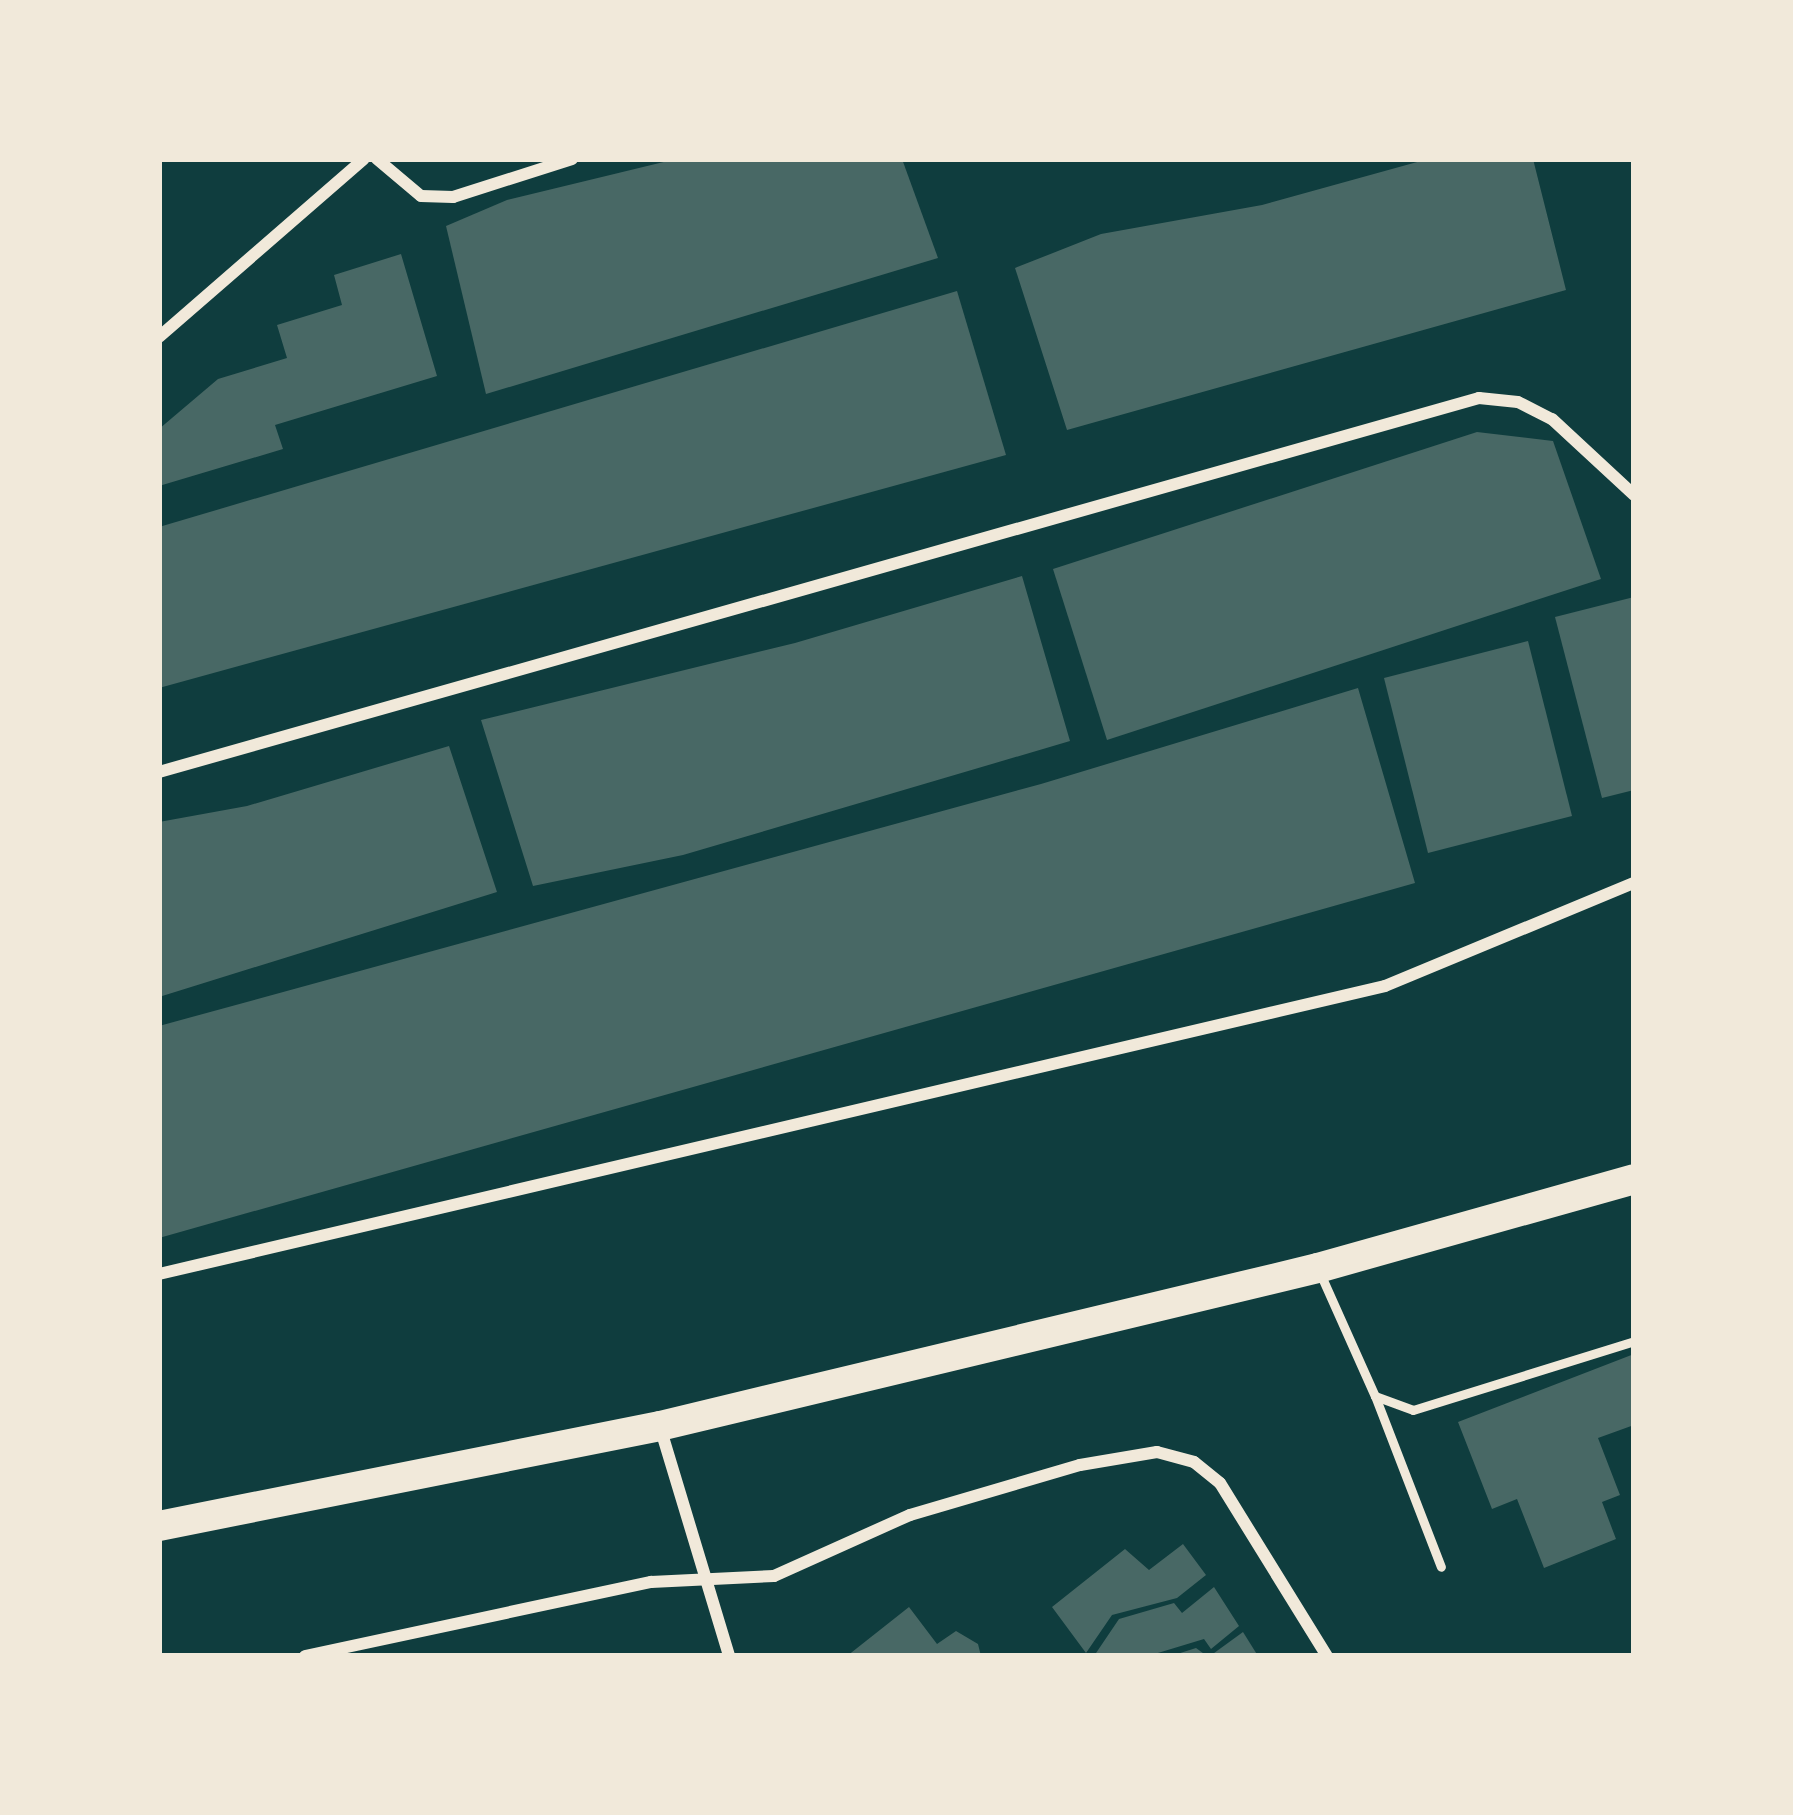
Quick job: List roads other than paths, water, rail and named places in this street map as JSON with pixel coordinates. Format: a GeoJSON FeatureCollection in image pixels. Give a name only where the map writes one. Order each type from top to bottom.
{"type":"FeatureCollection","features":[{"type":"Feature","properties":{"kind":"main road"},"geometry":{"type":"LineString","coordinates":[[159,1526],[660,1426],[1318,1268],[1634,1178]]}},
{"type":"Feature","properties":{"kind":"street"},"geometry":{"type":"LineString","coordinates":[[159,337],[364,159]]}},
{"type":"Feature","properties":{"kind":"street"},"geometry":{"type":"LineString","coordinates":[[377,159],[421,196],[453,197],[572,159]]}},
{"type":"Feature","properties":{"kind":"street"},"geometry":{"type":"LineString","coordinates":[[159,772],[1479,398],[1518,402],[1552,419],[1634,495]]}},
{"type":"Feature","properties":{"kind":"street"},"geometry":{"type":"LineString","coordinates":[[159,1274],[1385,986],[1634,883]]}},
{"type":"Feature","properties":{"kind":"street"},"geometry":{"type":"LineString","coordinates":[[660,1426],[729,1656]]}},
{"type":"Feature","properties":{"kind":"street"},"geometry":{"type":"LineString","coordinates":[[305,1656],[651,1582],[706,1583],[774,1576],[910,1515],[1080,1466],[1157,1453],[1194,1462],[1220,1483],[1327,1656]]}},
{"type":"Feature","properties":{"kind":"lane"},"geometry":{"type":"LineString","coordinates":[[1318,1268],[1376,1396],[1441,1567]]}},
{"type":"Feature","properties":{"kind":"lane"},"geometry":{"type":"LineString","coordinates":[[1376,1396],[1413,1410],[1634,1341]]}}]}
